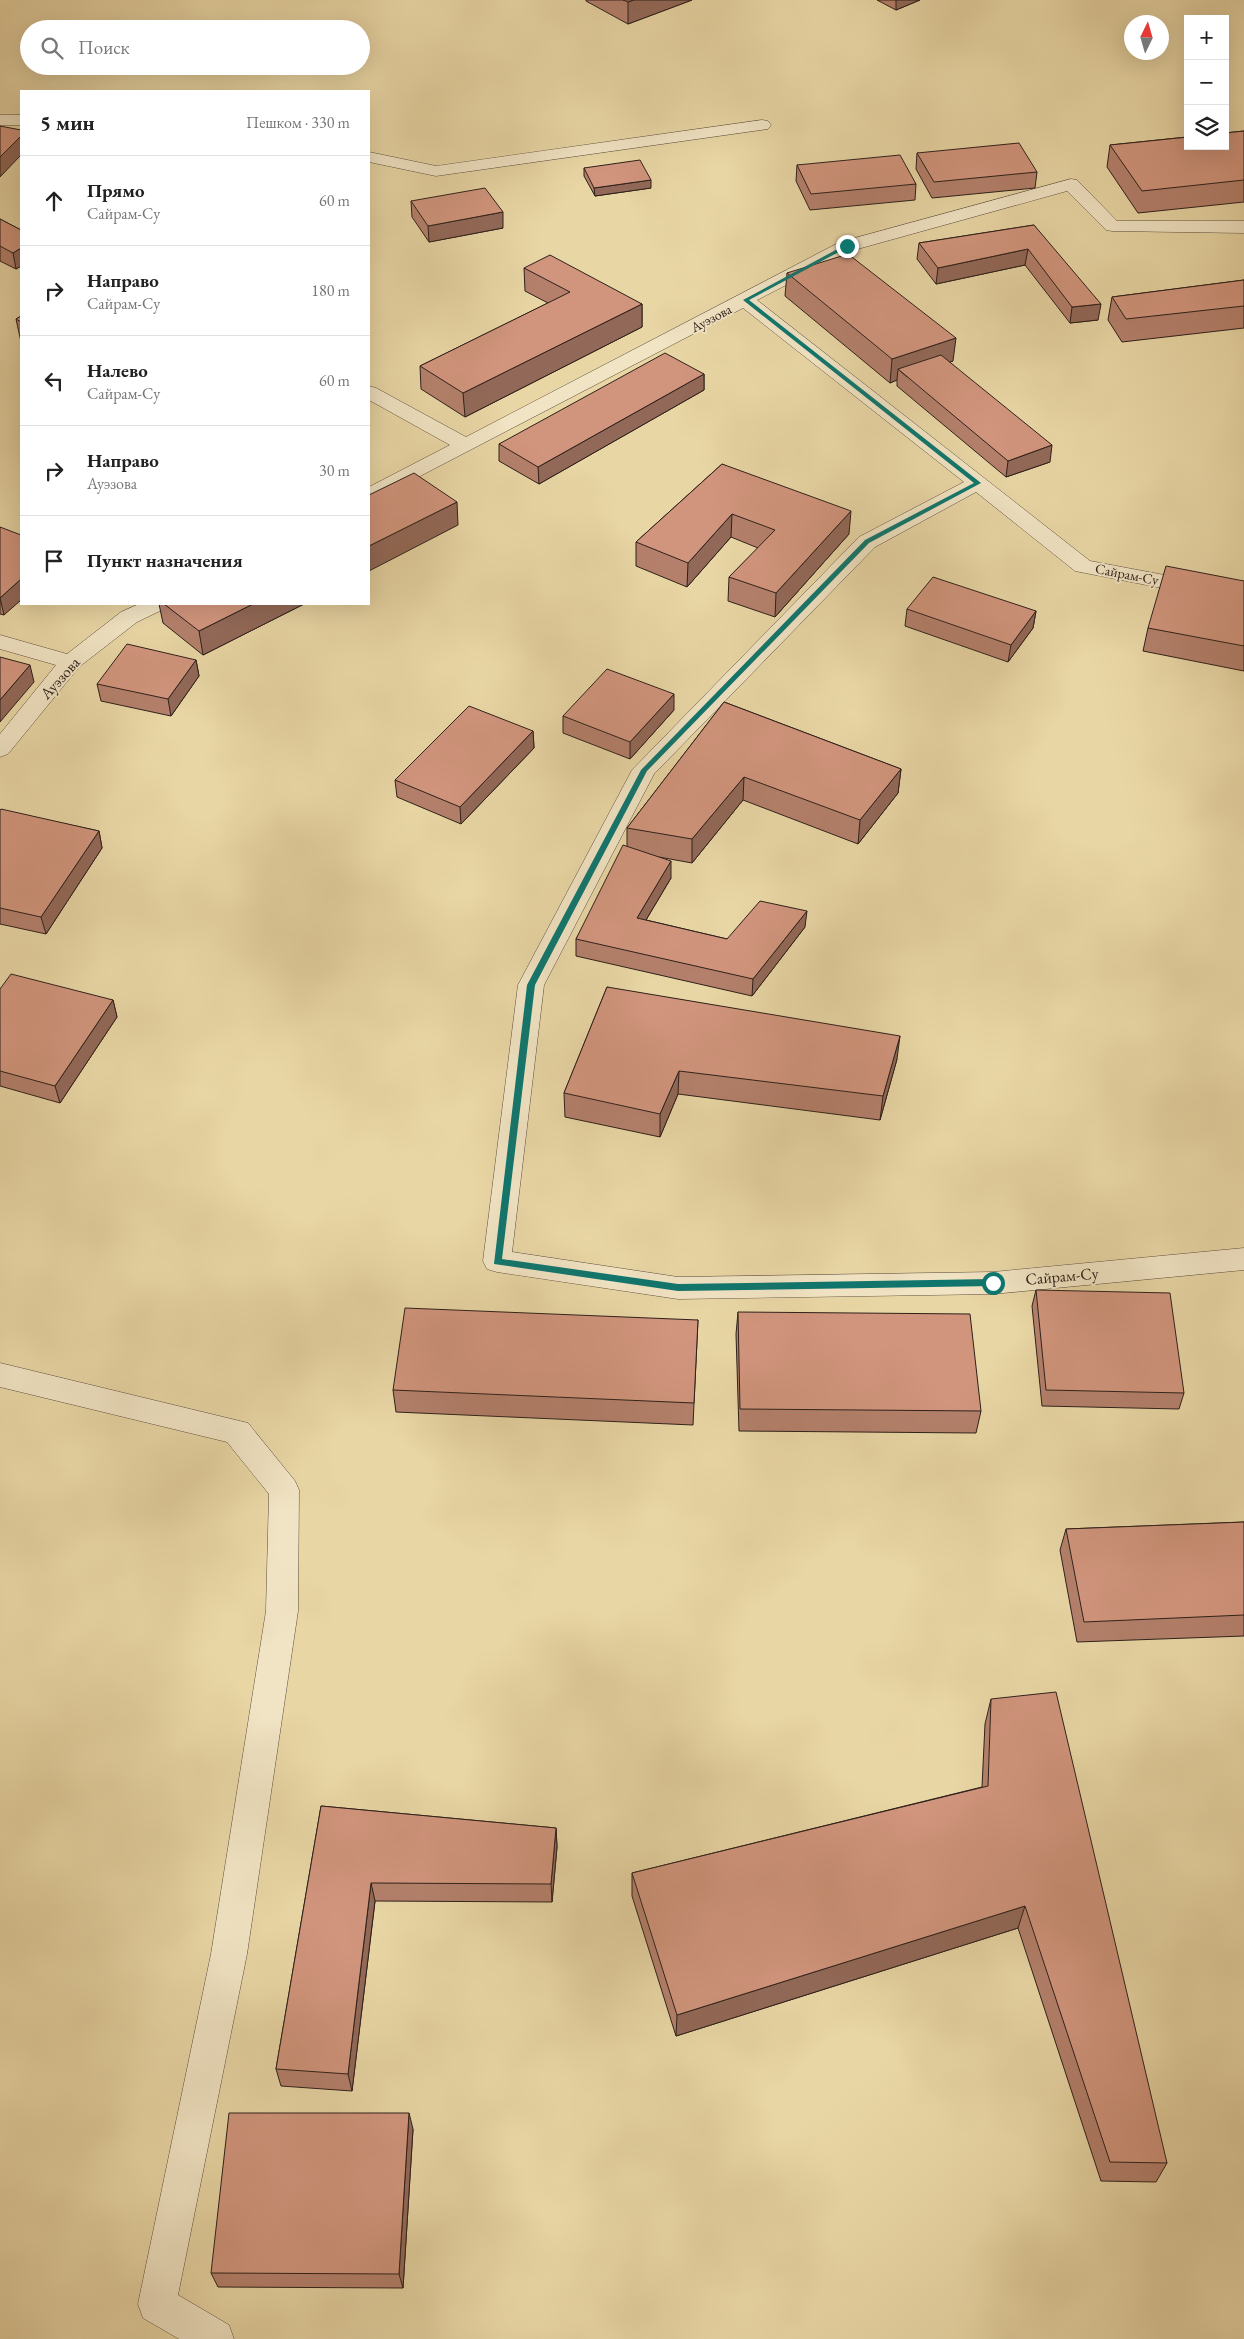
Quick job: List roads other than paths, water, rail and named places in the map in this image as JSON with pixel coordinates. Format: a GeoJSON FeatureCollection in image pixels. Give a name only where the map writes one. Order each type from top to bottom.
{"type":"FeatureCollection","features":[{"type":"Feature","properties":{"kind":"street"},"geometry":{"type":"LineString","coordinates":[[0,120],[20,120]]}},
{"type":"Feature","properties":{"kind":"street"},"geometry":{"type":"LineString","coordinates":[[370,157],[436,171],[762,125]]}},
{"type":"Feature","properties":{"kind":"street","name":"Ауэзова"},"geometry":{"type":"LineString","coordinates":[[370,493],[847,246],[1071,184],[1112,226],[1244,227]]}},
{"type":"Feature","properties":{"kind":"street","name":"Сайрам-Су"},"geometry":{"type":"LineString","coordinates":[[745,300],[1083,566],[1244,597]]}},
{"type":"Feature","properties":{"kind":"street"},"geometry":{"type":"LineString","coordinates":[[370,393],[466,445]]}},
{"type":"Feature","properties":{"kind":"street","name":"Сайрам-Су"},"geometry":{"type":"LineString","coordinates":[[978,483],[867,542],[644,770],[531,985],[497,1261],[678,1288],[993,1283],[1244,1260]]}},
{"type":"Feature","properties":{"kind":"street","name":"Ауэзова"},"geometry":{"type":"LineString","coordinates":[[0,750],[71,662],[129,617],[154,605]]}},
{"type":"Feature","properties":{"kind":"street"},"geometry":{"type":"LineString","coordinates":[[0,642],[71,662]]}},
{"type":"Feature","properties":{"kind":"street"},"geometry":{"type":"LineString","coordinates":[[0,1374],[237,1432],[284,1490],[282,1611],[229,1954],[157,2304],[215,2339]]}}]}
